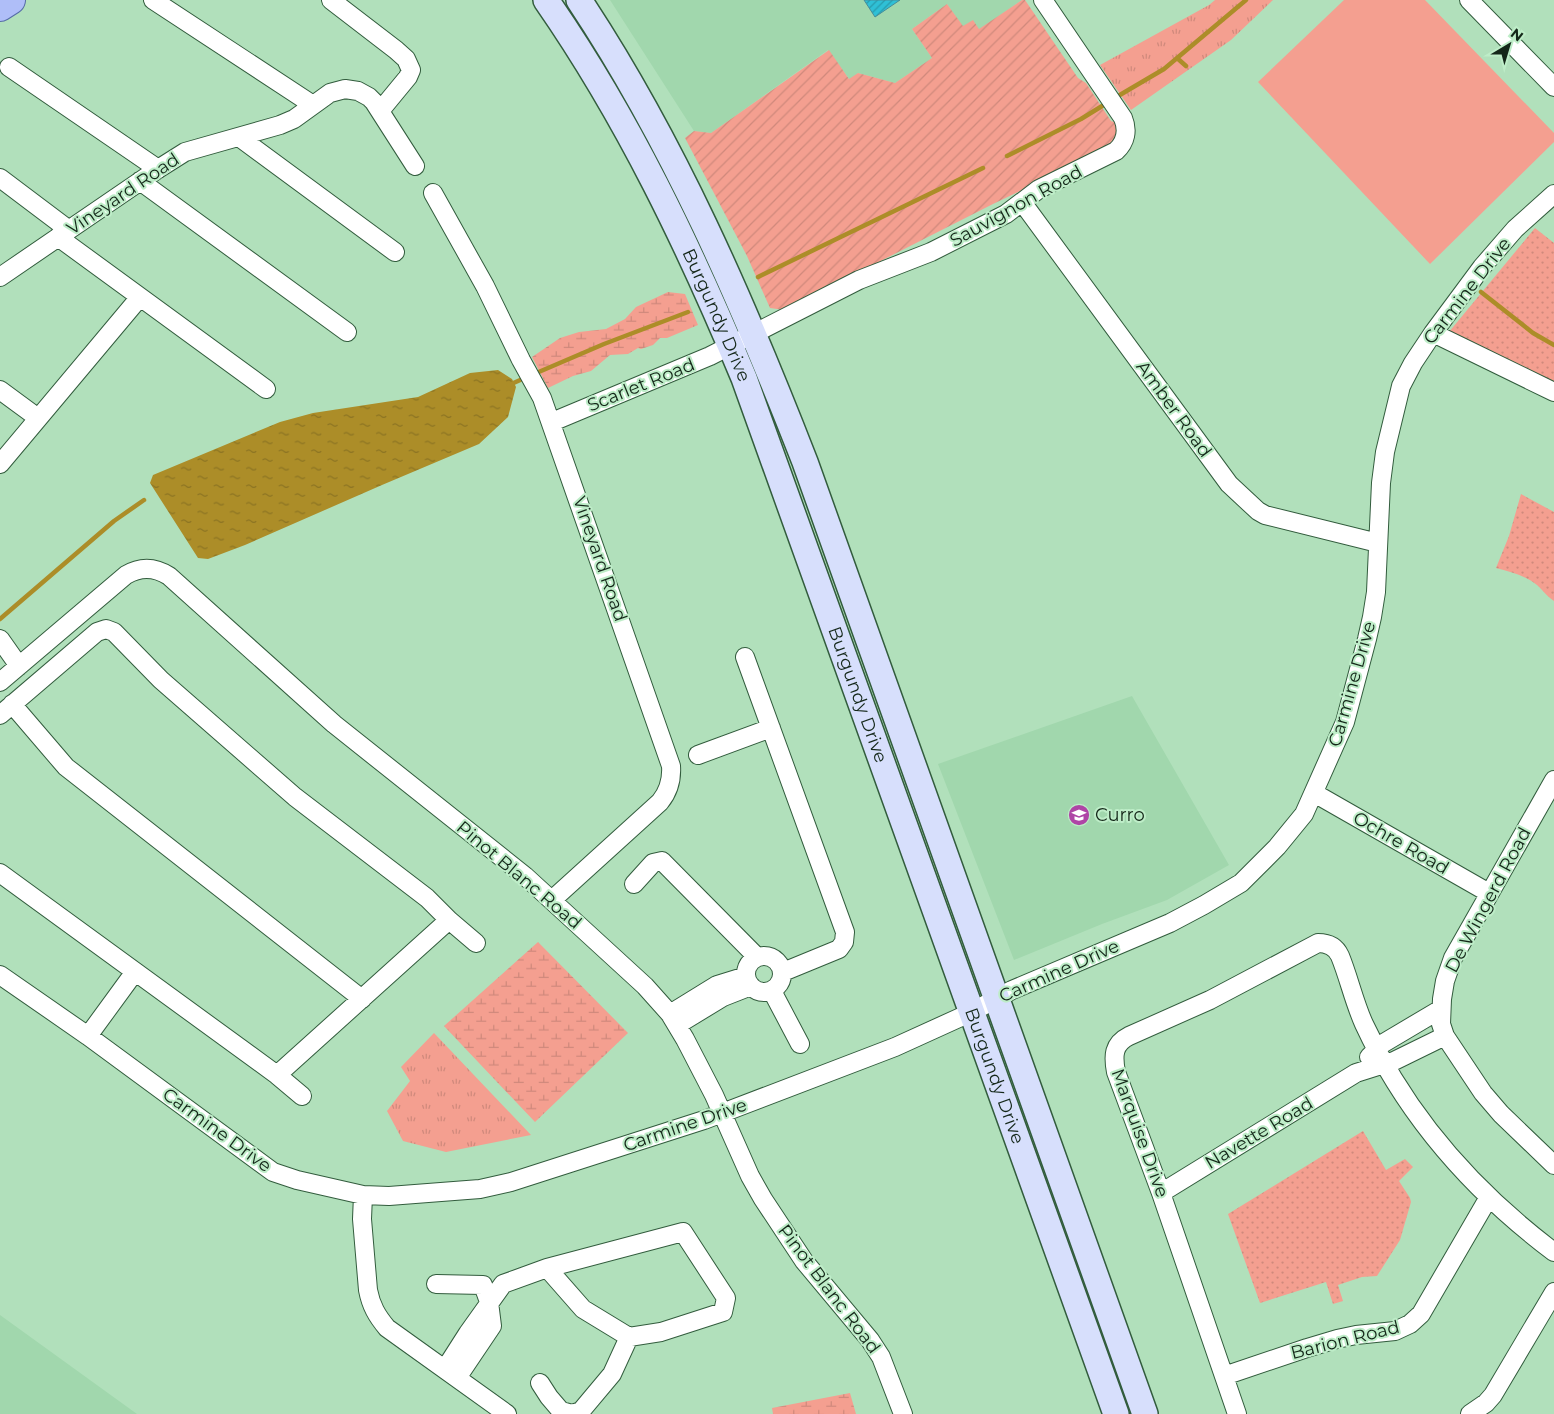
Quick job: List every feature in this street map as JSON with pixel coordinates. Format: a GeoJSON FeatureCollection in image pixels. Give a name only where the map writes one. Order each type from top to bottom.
{"type":"FeatureCollection","features":[{"type":"Feature","properties":{"kind":"main road"},"geometry":{"type":"LineString","coordinates":[[0,8],[11,0]]}},
{"type":"Feature","properties":{"kind":"main road","name":"Burgundy Drive"},"geometry":{"type":"LineString","coordinates":[[546,0],[611,102],[660,192],[700,273],[744,378],[1116,1414]]}},
{"type":"Feature","properties":{"kind":"main road","name":"Burgundy Drive"},"geometry":{"type":"LineString","coordinates":[[579,0],[636,91],[715,248],[754,334],[805,462],[1146,1414]]}},
{"type":"Feature","properties":{"kind":"street"},"geometry":{"type":"LineString","coordinates":[[153,0],[313,105]]}},
{"type":"Feature","properties":{"kind":"street"},"geometry":{"type":"LineString","coordinates":[[331,0],[396,50],[406,59],[411,70],[408,78],[380,111]]}},
{"type":"Feature","properties":{"kind":"street","name":"Sauvignon Road"},"geometry":{"type":"LineString","coordinates":[[730,346],[859,280],[931,252],[1006,214],[1039,189],[1116,152],[1125,136],[1126,129],[1123,118],[1043,0]]}},
{"type":"Feature","properties":{"kind":"street"},"geometry":{"type":"LineString","coordinates":[[1470,0],[1554,87]]}},
{"type":"Feature","properties":{"kind":"street"},"geometry":{"type":"LineString","coordinates":[[9,67],[158,169]]}},
{"type":"Feature","properties":{"kind":"street","name":"Vineyard Road"},"geometry":{"type":"LineString","coordinates":[[0,277],[185,152],[280,125],[294,119],[330,93],[338,90],[352,89],[369,97],[415,166]]}},
{"type":"Feature","properties":{"kind":"street"},"geometry":{"type":"LineString","coordinates":[[239,137],[395,252]]}},
{"type":"Feature","properties":{"kind":"street"},"geometry":{"type":"LineString","coordinates":[[0,178],[140,297],[266,389]]}},
{"type":"Feature","properties":{"kind":"street"},"geometry":{"type":"LineString","coordinates":[[140,181],[347,332]]}},
{"type":"Feature","properties":{"kind":"street","name":"Vineyard Road"},"geometry":{"type":"LineString","coordinates":[[432,193],[485,286],[552,422],[666,749],[672,773],[669,788],[660,802],[552,900]]}},
{"type":"Feature","properties":{"kind":"street","name":"Carmine Drive"},"geometry":{"type":"LineString","coordinates":[[0,975],[88,1036],[274,1172],[297,1180],[364,1195],[389,1196],[484,1188],[511,1182],[722,1113],[895,1046],[972,1012],[1012,990],[1186,915],[1241,883],[1294,828],[1304,814],[1345,722],[1367,639],[1376,592],[1381,483],[1385,452],[1401,386],[1433,332],[1482,267],[1525,220],[1554,194]]}},
{"type":"Feature","properties":{"kind":"street","name":"Amber Road"},"geometry":{"type":"LineString","coordinates":[[1022,202],[1228,484],[1265,515],[1378,543]]}},
{"type":"Feature","properties":{"kind":"street"},"geometry":{"type":"LineString","coordinates":[[0,464],[140,297]]}},
{"type":"Feature","properties":{"kind":"street"},"geometry":{"type":"LineString","coordinates":[[1433,332],[1554,392]]}},
{"type":"Feature","properties":{"kind":"street","name":"Scarlet Road"},"geometry":{"type":"LineString","coordinates":[[552,422],[730,346]]}},
{"type":"Feature","properties":{"kind":"street"},"geometry":{"type":"LineString","coordinates":[[0,390],[38,418]]}},
{"type":"Feature","properties":{"kind":"street","name":"Pinot Blanc Road"},"geometry":{"type":"LineString","coordinates":[[0,682],[126,575],[132,571],[145,568],[162,572],[334,724],[525,876],[644,986],[674,1019],[722,1113],[750,1176],[804,1261],[870,1340],[880,1357],[903,1414]]}},
{"type":"Feature","properties":{"kind":"street"},"geometry":{"type":"LineString","coordinates":[[362,999],[66,767],[6,709],[97,632],[106,629],[114,632],[161,680],[295,797],[427,898],[476,944]]}},
{"type":"Feature","properties":{"kind":"street"},"geometry":{"type":"LineString","coordinates":[[0,640],[18,666]]}},
{"type":"Feature","properties":{"kind":"street"},"geometry":{"type":"LineString","coordinates":[[745,657],[845,932],[844,942],[838,949],[783,972]]}},
{"type":"Feature","properties":{"kind":"street"},"geometry":{"type":"LineString","coordinates":[[856,691],[883,681]]}},
{"type":"Feature","properties":{"kind":"street"},"geometry":{"type":"LineString","coordinates":[[698,755],[770,728]]}},
{"type":"Feature","properties":{"kind":"street","name":"De Wingerd Road"},"geometry":{"type":"LineString","coordinates":[[1554,780],[1453,958],[1445,981],[1441,1009],[1441,1024],[1445,1036],[1483,1093],[1501,1114],[1554,1165]]}},
{"type":"Feature","properties":{"kind":"street","name":"Ochre Road"},"geometry":{"type":"LineString","coordinates":[[1314,793],[1489,894]]}},
{"type":"Feature","properties":{"kind":"street"},"geometry":{"type":"LineString","coordinates":[[634,884],[652,863],[662,861],[757,957]]}},
{"type":"Feature","properties":{"kind":"street"},"geometry":{"type":"LineString","coordinates":[[0,874],[277,1075],[302,1096]]}},
{"type":"Feature","properties":{"kind":"street"},"geometry":{"type":"LineString","coordinates":[[277,1075],[449,920]]}},
{"type":"Feature","properties":{"kind":"street","name":"Marquise Drive"},"geometry":{"type":"LineString","coordinates":[[1237,1414],[1161,1193],[1116,1072],[1113,1058],[1119,1043],[1124,1039],[1210,1000],[1318,942],[1332,946],[1338,952],[1363,1022],[1376,1049],[1426,1128],[1457,1166],[1489,1197],[1554,1252]]}},
{"type":"Feature","properties":{"kind":"street"},"geometry":{"type":"LineString","coordinates":[[757,957],[774,958],[781,967],[783,972],[780,984],[772,991],[760,992],[748,981],[748,965],[757,957]]}},
{"type":"Feature","properties":{"kind":"street"},"geometry":{"type":"LineString","coordinates":[[88,1036],[134,972]]}},
{"type":"Feature","properties":{"kind":"street"},"geometry":{"type":"LineString","coordinates":[[674,1019],[723,996],[748,981]]}},
{"type":"Feature","properties":{"kind":"street"},"geometry":{"type":"LineString","coordinates":[[772,991],[800,1044]]}},
{"type":"Feature","properties":{"kind":"street"},"geometry":{"type":"LineString","coordinates":[[1376,1049],[1441,1009]]}},
{"type":"Feature","properties":{"kind":"street"},"geometry":{"type":"LineString","coordinates":[[1385,1064],[1445,1036]]}},
{"type":"Feature","properties":{"kind":"street","name":"Navette Road"},"geometry":{"type":"LineString","coordinates":[[1356,1073],[1376,1049]]}},
{"type":"Feature","properties":{"kind":"street","name":"Navette Road"},"geometry":{"type":"LineString","coordinates":[[1161,1193],[1356,1073],[1385,1064]]}},
{"type":"Feature","properties":{"kind":"street"},"geometry":{"type":"LineString","coordinates":[[364,1195],[362,1219],[368,1290],[373,1308],[387,1328],[507,1414]]}},
{"type":"Feature","properties":{"kind":"street","name":"Barion Road"},"geometry":{"type":"LineString","coordinates":[[1224,1376],[1307,1348],[1356,1335],[1395,1330],[1410,1324],[1421,1314],[1489,1197]]}},
{"type":"Feature","properties":{"kind":"street"},"geometry":{"type":"LineString","coordinates":[[490,1302],[503,1284],[547,1268],[683,1232],[726,1298],[723,1312],[661,1332],[629,1337],[583,1309],[547,1268]]}},
{"type":"Feature","properties":{"kind":"street"},"geometry":{"type":"LineString","coordinates":[[436,1284],[483,1285],[490,1302],[492,1326],[451,1374]]}},
{"type":"Feature","properties":{"kind":"street"},"geometry":{"type":"LineString","coordinates":[[1470,1414],[1486,1403],[1493,1395],[1554,1292]]}},
{"type":"Feature","properties":{"kind":"street"},"geometry":{"type":"LineString","coordinates":[[540,1383],[561,1411],[572,1414],[581,1411],[612,1374],[629,1337]]}},
{"type":"Feature","properties":{"kind":"shaded area"},"geometry":{"type":"Polygon","coordinates":[[[610,0],[1022,0],[979,30],[963,27],[947,4],[912,29],[932,58],[895,83],[858,73],[850,80],[828,50],[711,133],[694,131],[610,0]]]}},
{"type":"Feature","properties":{"kind":"shaded area","name":"Curro"},"geometry":{"type":"Polygon","coordinates":[[[1132,696],[1229,865],[1167,900],[1014,960],[938,764],[1132,696]]]}},
{"type":"Feature","properties":{"kind":"shaded area"},"geometry":{"type":"Polygon","coordinates":[[[0,1315],[137,1414],[0,1414],[0,1315]]]}},
{"type":"Feature","properties":{"kind":"green space"},"geometry":{"type":"Polygon","coordinates":[[[1022,0],[1025,0],[1078,78],[1086,83],[1111,121],[1117,123],[1117,137],[1109,148],[993,204],[784,310],[770,308],[747,256],[685,138],[694,131],[711,133],[829,50],[849,79],[858,73],[895,83],[932,58],[912,29],[947,4],[963,26],[973,20],[979,29],[1022,0]]]}},
{"type":"Feature","properties":{"kind":"green space"},"geometry":{"type":"Polygon","coordinates":[[[1215,0],[1273,0],[1231,40],[1131,110],[1100,65],[1215,0]]]}},
{"type":"Feature","properties":{"kind":"green space"},"geometry":{"type":"Polygon","coordinates":[[[1344,0],[1425,0],[1554,133],[1554,142],[1430,264],[1258,82],[1344,0]]]}},
{"type":"Feature","properties":{"kind":"green space"},"geometry":{"type":"Polygon","coordinates":[[[1535,228],[1554,243],[1554,392],[1444,338],[1535,228]]]}},
{"type":"Feature","properties":{"kind":"green space"},"geometry":{"type":"Polygon","coordinates":[[[668,292],[685,294],[698,325],[667,338],[660,338],[653,345],[641,349],[638,348],[628,354],[610,355],[591,371],[573,376],[548,388],[532,357],[560,338],[579,332],[606,329],[625,319],[636,307],[668,292]]]}},
{"type":"Feature","properties":{"kind":"green space"},"geometry":{"type":"Polygon","coordinates":[[[1521,494],[1554,512],[1554,601],[1528,579],[1496,568],[1509,536],[1521,494]]]}},
{"type":"Feature","properties":{"kind":"green space"},"geometry":{"type":"Polygon","coordinates":[[[538,942],[628,1033],[535,1122],[444,1026],[538,942]]]}},
{"type":"Feature","properties":{"kind":"green space"},"geometry":{"type":"Polygon","coordinates":[[[434,1033],[531,1135],[446,1152],[403,1141],[387,1111],[410,1081],[401,1067],[434,1033]]]}},
{"type":"Feature","properties":{"kind":"green space"},"geometry":{"type":"Polygon","coordinates":[[[1363,1131],[1386,1170],[1405,1159],[1413,1167],[1399,1181],[1411,1202],[1400,1240],[1377,1276],[1362,1277],[1338,1285],[1343,1301],[1333,1304],[1326,1282],[1260,1303],[1228,1214],[1363,1131]]]}},
{"type":"Feature","properties":{"kind":"green space"},"geometry":{"type":"Polygon","coordinates":[[[850,1393],[856,1414],[773,1414],[772,1408],[850,1393]]]}},
{"type":"Feature","properties":{"kind":"water"},"geometry":{"type":"Polygon","coordinates":[[[498,370],[512,379],[516,387],[508,417],[479,444],[245,545],[208,559],[198,558],[150,483],[153,475],[280,422],[313,413],[418,397],[470,373],[498,370]]]}},
{"type":"Feature","properties":{"kind":"building"},"geometry":{"type":"Polygon","coordinates":[[[864,0],[900,0],[875,17],[864,0]]]}},
{"type":"Feature","properties":{"kind":"waterway"},"geometry":{"type":"LineString","coordinates":[[1113,99],[1164,69],[1246,0]]}},
{"type":"Feature","properties":{"kind":"waterway"},"geometry":{"type":"LineString","coordinates":[[1177,58],[1186,66]]}},
{"type":"Feature","properties":{"kind":"waterway"},"geometry":{"type":"LineString","coordinates":[[1007,156],[1081,119],[1107,103]]}},
{"type":"Feature","properties":{"kind":"waterway"},"geometry":{"type":"LineString","coordinates":[[758,277],[983,168]]}},
{"type":"Feature","properties":{"kind":"waterway"},"geometry":{"type":"LineString","coordinates":[[1481,292],[1533,333],[1554,345]]}},
{"type":"Feature","properties":{"kind":"waterway"},"geometry":{"type":"LineString","coordinates":[[534,374],[604,344],[688,312]]}},
{"type":"Feature","properties":{"kind":"waterway"},"geometry":{"type":"LineString","coordinates":[[509,385],[527,377]]}},
{"type":"Feature","properties":{"kind":"waterway"},"geometry":{"type":"LineString","coordinates":[[0,619],[114,521],[144,500]]}},
{"type":"Feature","properties":{"kind":"place","name":"Curro"},"geometry":{"type":"Point","coordinates":[1079,815]}}]}
